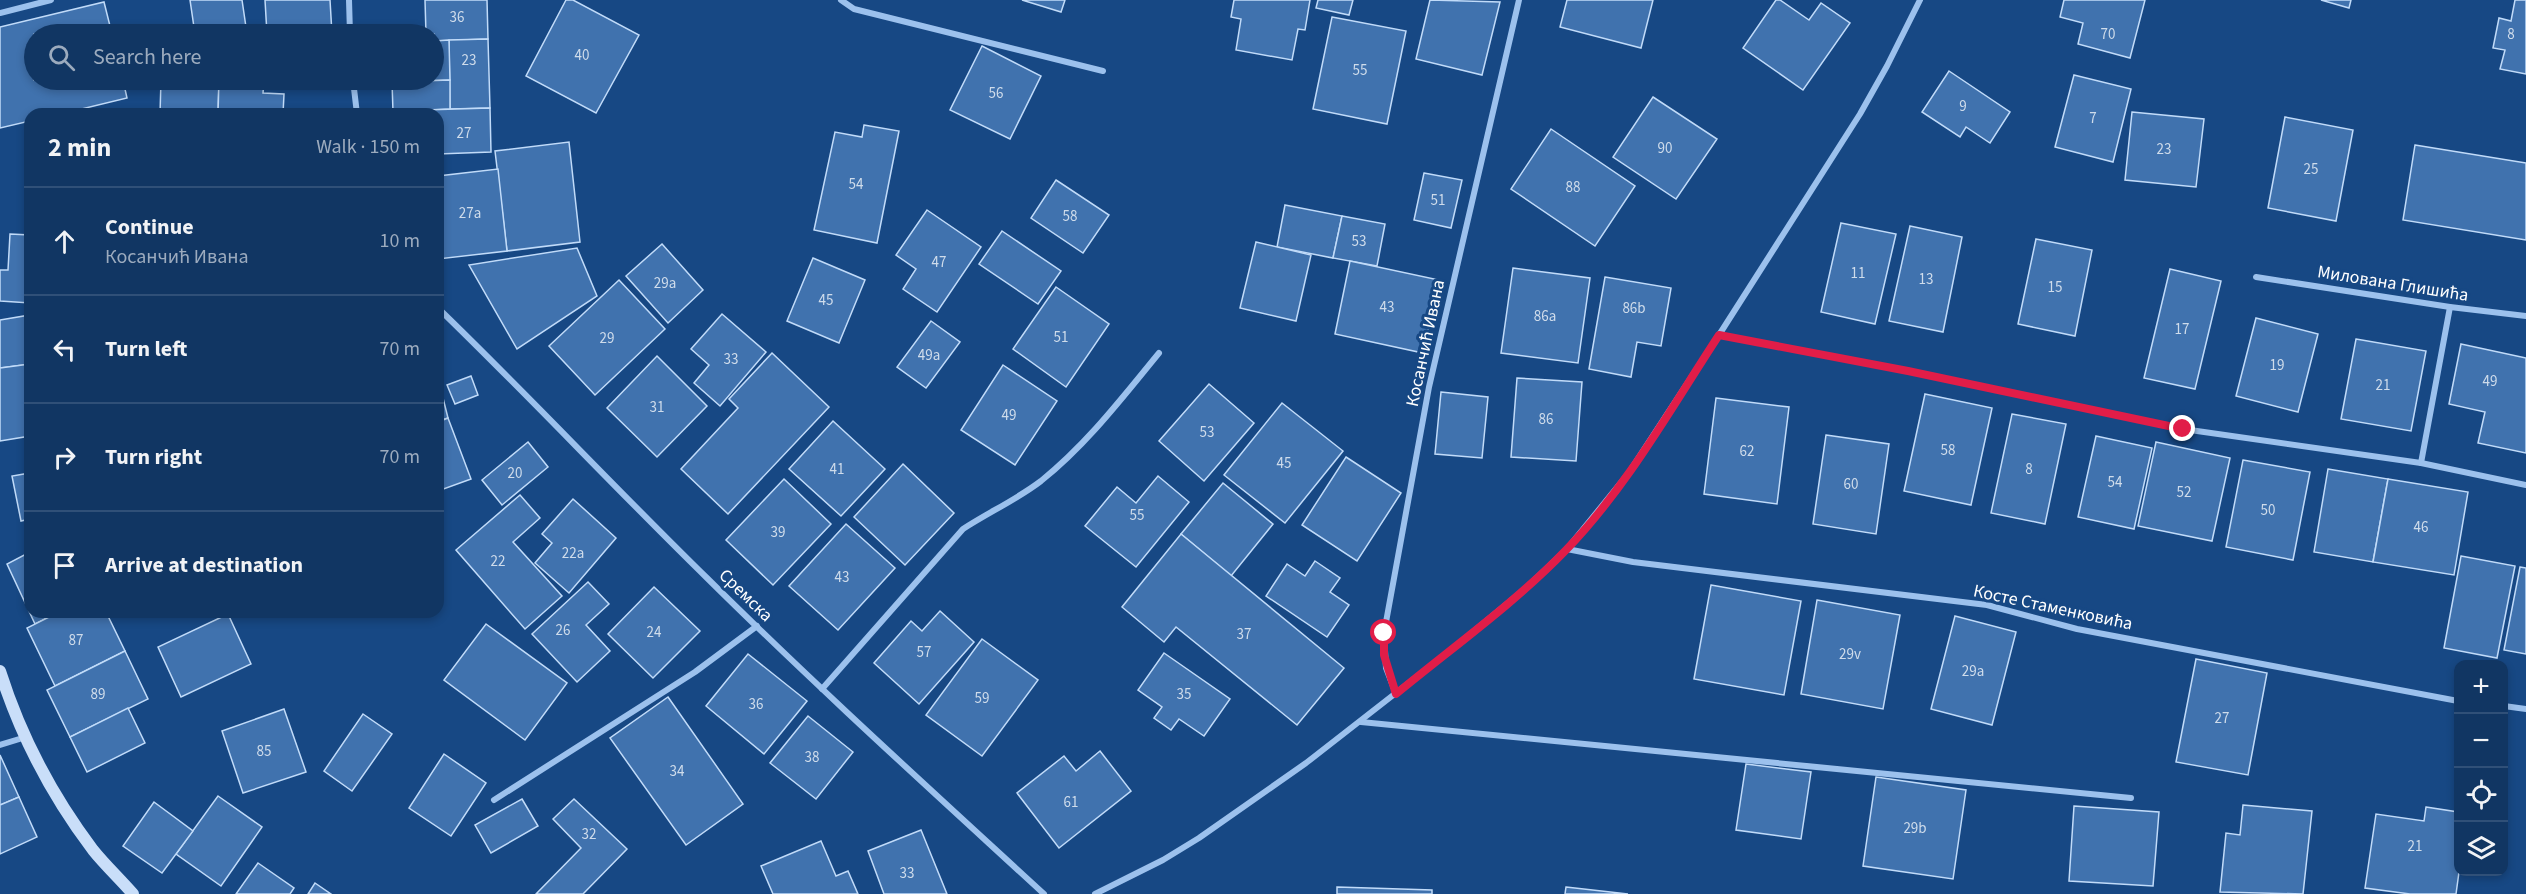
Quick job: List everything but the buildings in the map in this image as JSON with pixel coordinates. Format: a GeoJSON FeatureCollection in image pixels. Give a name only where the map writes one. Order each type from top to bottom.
{"type":"FeatureCollection","features":[{"type":"Feature","properties":{"kind":"main road"},"geometry":{"type":"LineString","coordinates":[[0,671],[26,737],[60,800],[93,850],[133,894]]}},
{"type":"Feature","properties":{"kind":"street"},"geometry":{"type":"LineString","coordinates":[[0,13],[51,0]]}},
{"type":"Feature","properties":{"kind":"street"},"geometry":{"type":"LineString","coordinates":[[349,0],[350,24]]}},
{"type":"Feature","properties":{"kind":"street"},"geometry":{"type":"LineString","coordinates":[[841,0],[854,9],[1102,71]]}},
{"type":"Feature","properties":{"kind":"street","name":"Косанчић Ивана"},"geometry":{"type":"LineString","coordinates":[[1396,694],[1384,655],[1384,633],[1429,387],[1519,0]]}},
{"type":"Feature","properties":{"kind":"street"},"geometry":{"type":"LineString","coordinates":[[1095,894],[1163,860],[1199,838],[1360,722],[1526,588],[1567,549],[1628,474],[1719,335],[1860,114],[1920,0]]}},
{"type":"Feature","properties":{"kind":"street"},"geometry":{"type":"LineString","coordinates":[[354,90],[356,108]]}},
{"type":"Feature","properties":{"kind":"street","name":"Милована Глишића"},"geometry":{"type":"LineString","coordinates":[[2256,277],[2450,307],[2526,316]]}},
{"type":"Feature","properties":{"kind":"street"},"geometry":{"type":"LineString","coordinates":[[2421,463],[2450,307]]}},
{"type":"Feature","properties":{"kind":"street","name":"Сремска"},"geometry":{"type":"LineString","coordinates":[[444,314],[822,689],[1044,894]]}},
{"type":"Feature","properties":{"kind":"street"},"geometry":{"type":"LineString","coordinates":[[1719,335],[1908,371],[2183,429],[2421,463],[2526,485]]}},
{"type":"Feature","properties":{"kind":"street"},"geometry":{"type":"LineString","coordinates":[[822,689],[963,530],[985,514],[1012,501],[1065,460],[1091,435],[1159,353]]}},
{"type":"Feature","properties":{"kind":"street","name":"Косте Стаменковића"},"geometry":{"type":"LineString","coordinates":[[1567,549],[1633,562],[1987,605],[2077,629],[2454,700]]}},
{"type":"Feature","properties":{"kind":"street"},"geometry":{"type":"LineString","coordinates":[[494,800],[695,672],[757,626]]}},
{"type":"Feature","properties":{"kind":"street"},"geometry":{"type":"LineString","coordinates":[[2508,707],[2526,709]]}},
{"type":"Feature","properties":{"kind":"street"},"geometry":{"type":"LineString","coordinates":[[1360,722],[2131,798]]}},
{"type":"Feature","properties":{"kind":"street"},"geometry":{"type":"LineString","coordinates":[[0,746],[26,737]]}},
{"type":"Feature","properties":{"kind":"route"},"geometry":{"type":"LineString","coordinates":[[1384,633],[1386,668],[1396,694],[1526,588],[1567,549],[1628,474],[1719,335],[1908,371],[2183,429]]}}]}
